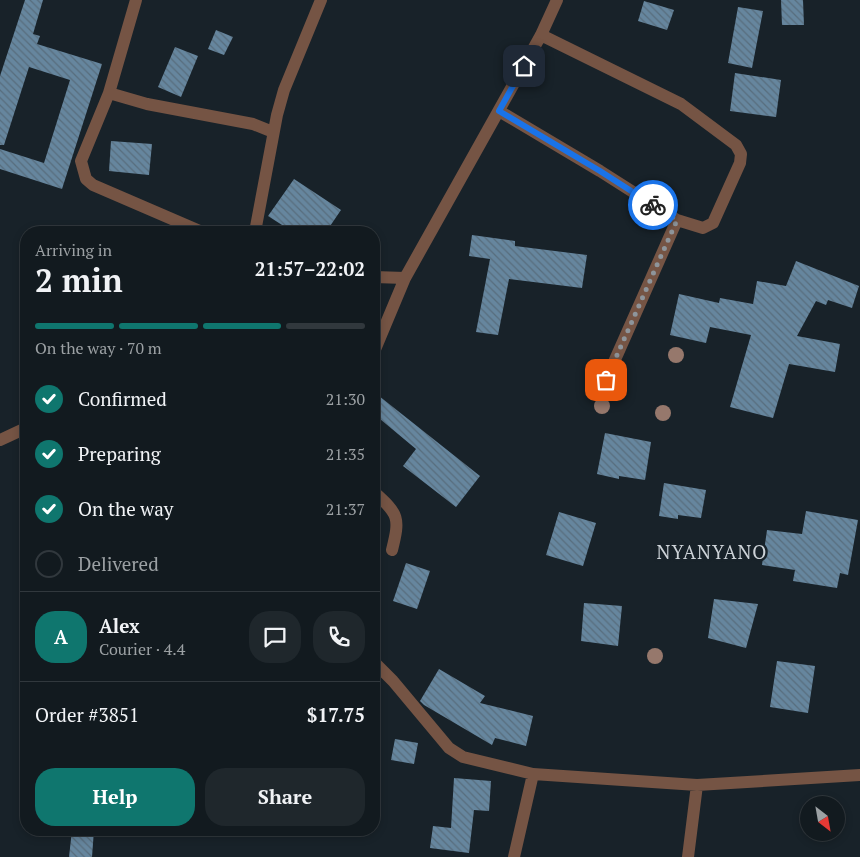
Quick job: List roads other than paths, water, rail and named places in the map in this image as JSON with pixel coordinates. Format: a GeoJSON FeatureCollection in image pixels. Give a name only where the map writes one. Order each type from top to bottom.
{"type":"FeatureCollection","features":[{"type":"Feature","properties":{"kind":"street"},"geometry":{"type":"LineString","coordinates":[[136,0],[109,93],[81,161],[86,179],[92,185],[187,226]]}},
{"type":"Feature","properties":{"kind":"street"},"geometry":{"type":"LineString","coordinates":[[256,226],[273,132],[284,90],[321,0]]}},
{"type":"Feature","properties":{"kind":"street"},"geometry":{"type":"LineString","coordinates":[[380,338],[405,278],[541,36],[557,0]]}},
{"type":"Feature","properties":{"kind":"street"},"geometry":{"type":"LineString","coordinates":[[499,111],[600,171],[677,220],[703,228],[713,223],[740,163],[740,154],[736,145],[681,104],[541,36]]}},
{"type":"Feature","properties":{"kind":"street"},"geometry":{"type":"LineString","coordinates":[[109,93],[147,104],[253,124],[273,132]]}},
{"type":"Feature","properties":{"kind":"street"},"geometry":{"type":"LineString","coordinates":[[606,380],[677,220]]}},
{"type":"Feature","properties":{"kind":"street"},"geometry":{"type":"LineString","coordinates":[[380,277],[405,278]]}},
{"type":"Feature","properties":{"kind":"street"},"geometry":{"type":"LineString","coordinates":[[0,440],[20,431]]}},
{"type":"Feature","properties":{"kind":"street"},"geometry":{"type":"LineString","coordinates":[[380,498],[396,514],[398,525],[392,550]]}},
{"type":"Feature","properties":{"kind":"street"},"geometry":{"type":"LineString","coordinates":[[380,668],[449,748],[463,757],[533,774],[697,785],[860,775]]}},
{"type":"Feature","properties":{"kind":"street"},"geometry":{"type":"LineString","coordinates":[[514,857],[533,774]]}},
{"type":"Feature","properties":{"kind":"street"},"geometry":{"type":"LineString","coordinates":[[688,857],[697,785]]}},
{"type":"Feature","properties":{"kind":"district","name":"NYANYANO"},"geometry":{"type":"Point","coordinates":[712,551]}}]}
